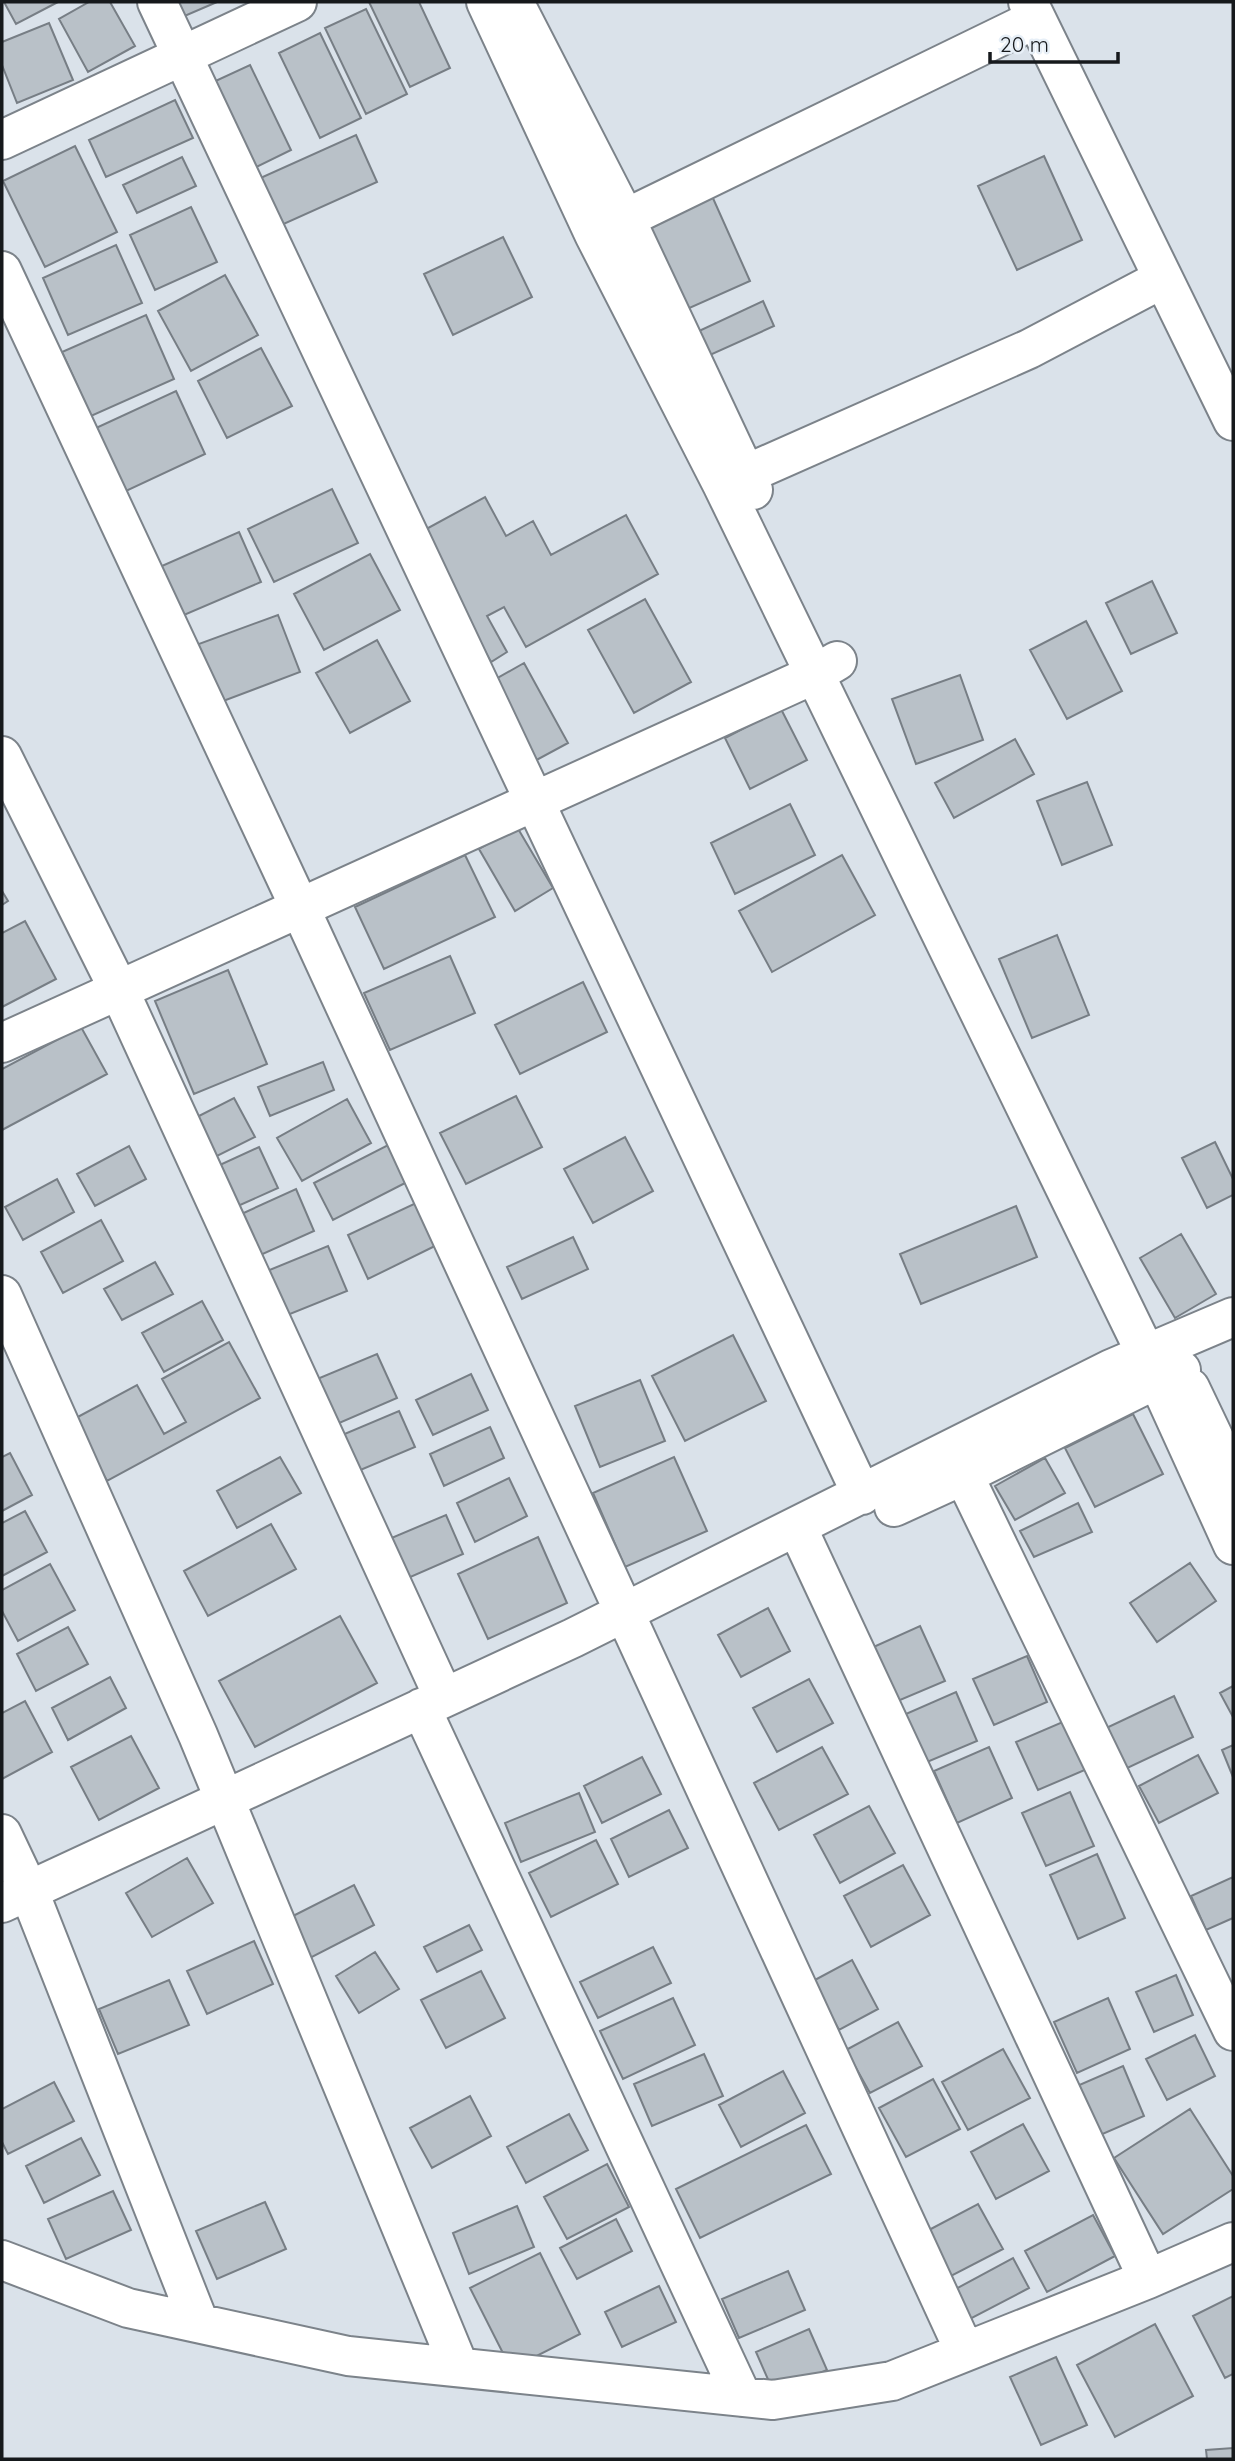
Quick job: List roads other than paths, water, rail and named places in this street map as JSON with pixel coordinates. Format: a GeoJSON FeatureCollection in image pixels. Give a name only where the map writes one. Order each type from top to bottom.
{"type":"FeatureCollection","features":[{"type":"Feature","properties":{"kind":"street"},"geometry":{"type":"LineString","coordinates":[[157,2],[862,1495]]}},
{"type":"Feature","properties":{"kind":"street"},"geometry":{"type":"LineString","coordinates":[[2,140],[297,2]]}},
{"type":"Feature","properties":{"kind":"street"},"geometry":{"type":"LineString","coordinates":[[486,2],[610,227],[1163,1362],[1233,1545]]}},
{"type":"Feature","properties":{"kind":"street"},"geometry":{"type":"LineString","coordinates":[[514,2],[610,227]]}},
{"type":"Feature","properties":{"kind":"street"},"geometry":{"type":"LineString","coordinates":[[610,227],[1032,10],[1233,421]]}},
{"type":"Feature","properties":{"kind":"street"},"geometry":{"type":"LineString","coordinates":[[2,271],[300,908],[965,2352]]}},
{"type":"Feature","properties":{"kind":"street"},"geometry":{"type":"LineString","coordinates":[[734,479],[1029,349],[1162,279]]}},
{"type":"Feature","properties":{"kind":"street"},"geometry":{"type":"LineString","coordinates":[[2,1043],[826,668]]}},
{"type":"Feature","properties":{"kind":"street"},"geometry":{"type":"LineString","coordinates":[[2,756],[119,990],[432,1712],[742,2397]]}},
{"type":"Feature","properties":{"kind":"street"},"geometry":{"type":"LineString","coordinates":[[2,1295],[230,1809],[459,2367]]}},
{"type":"Feature","properties":{"kind":"street"},"geometry":{"type":"LineString","coordinates":[[2,1925],[22,1900],[230,1809],[432,1712],[630,1623],[802,1536],[958,1462],[1111,1369],[1163,1362],[1233,1317]]}},
{"type":"Feature","properties":{"kind":"street"},"geometry":{"type":"LineString","coordinates":[[1163,1362],[1233,1478]]}},
{"type":"Feature","properties":{"kind":"street"},"geometry":{"type":"LineString","coordinates":[[802,1536],[862,1495],[958,1462]]}},
{"type":"Feature","properties":{"kind":"street"},"geometry":{"type":"LineString","coordinates":[[958,1462],[1233,2031]]}},
{"type":"Feature","properties":{"kind":"street"},"geometry":{"type":"LineString","coordinates":[[802,1536],[1148,2279]]}},
{"type":"Feature","properties":{"kind":"street"},"geometry":{"type":"LineString","coordinates":[[2,1834],[22,1900],[199,2323]]}},
{"type":"Feature","properties":{"kind":"street"},"geometry":{"type":"LineString","coordinates":[[2,2260],[128,2308],[348,2356],[773,2400],[892,2381],[1148,2279],[1233,2242]]}}]}
